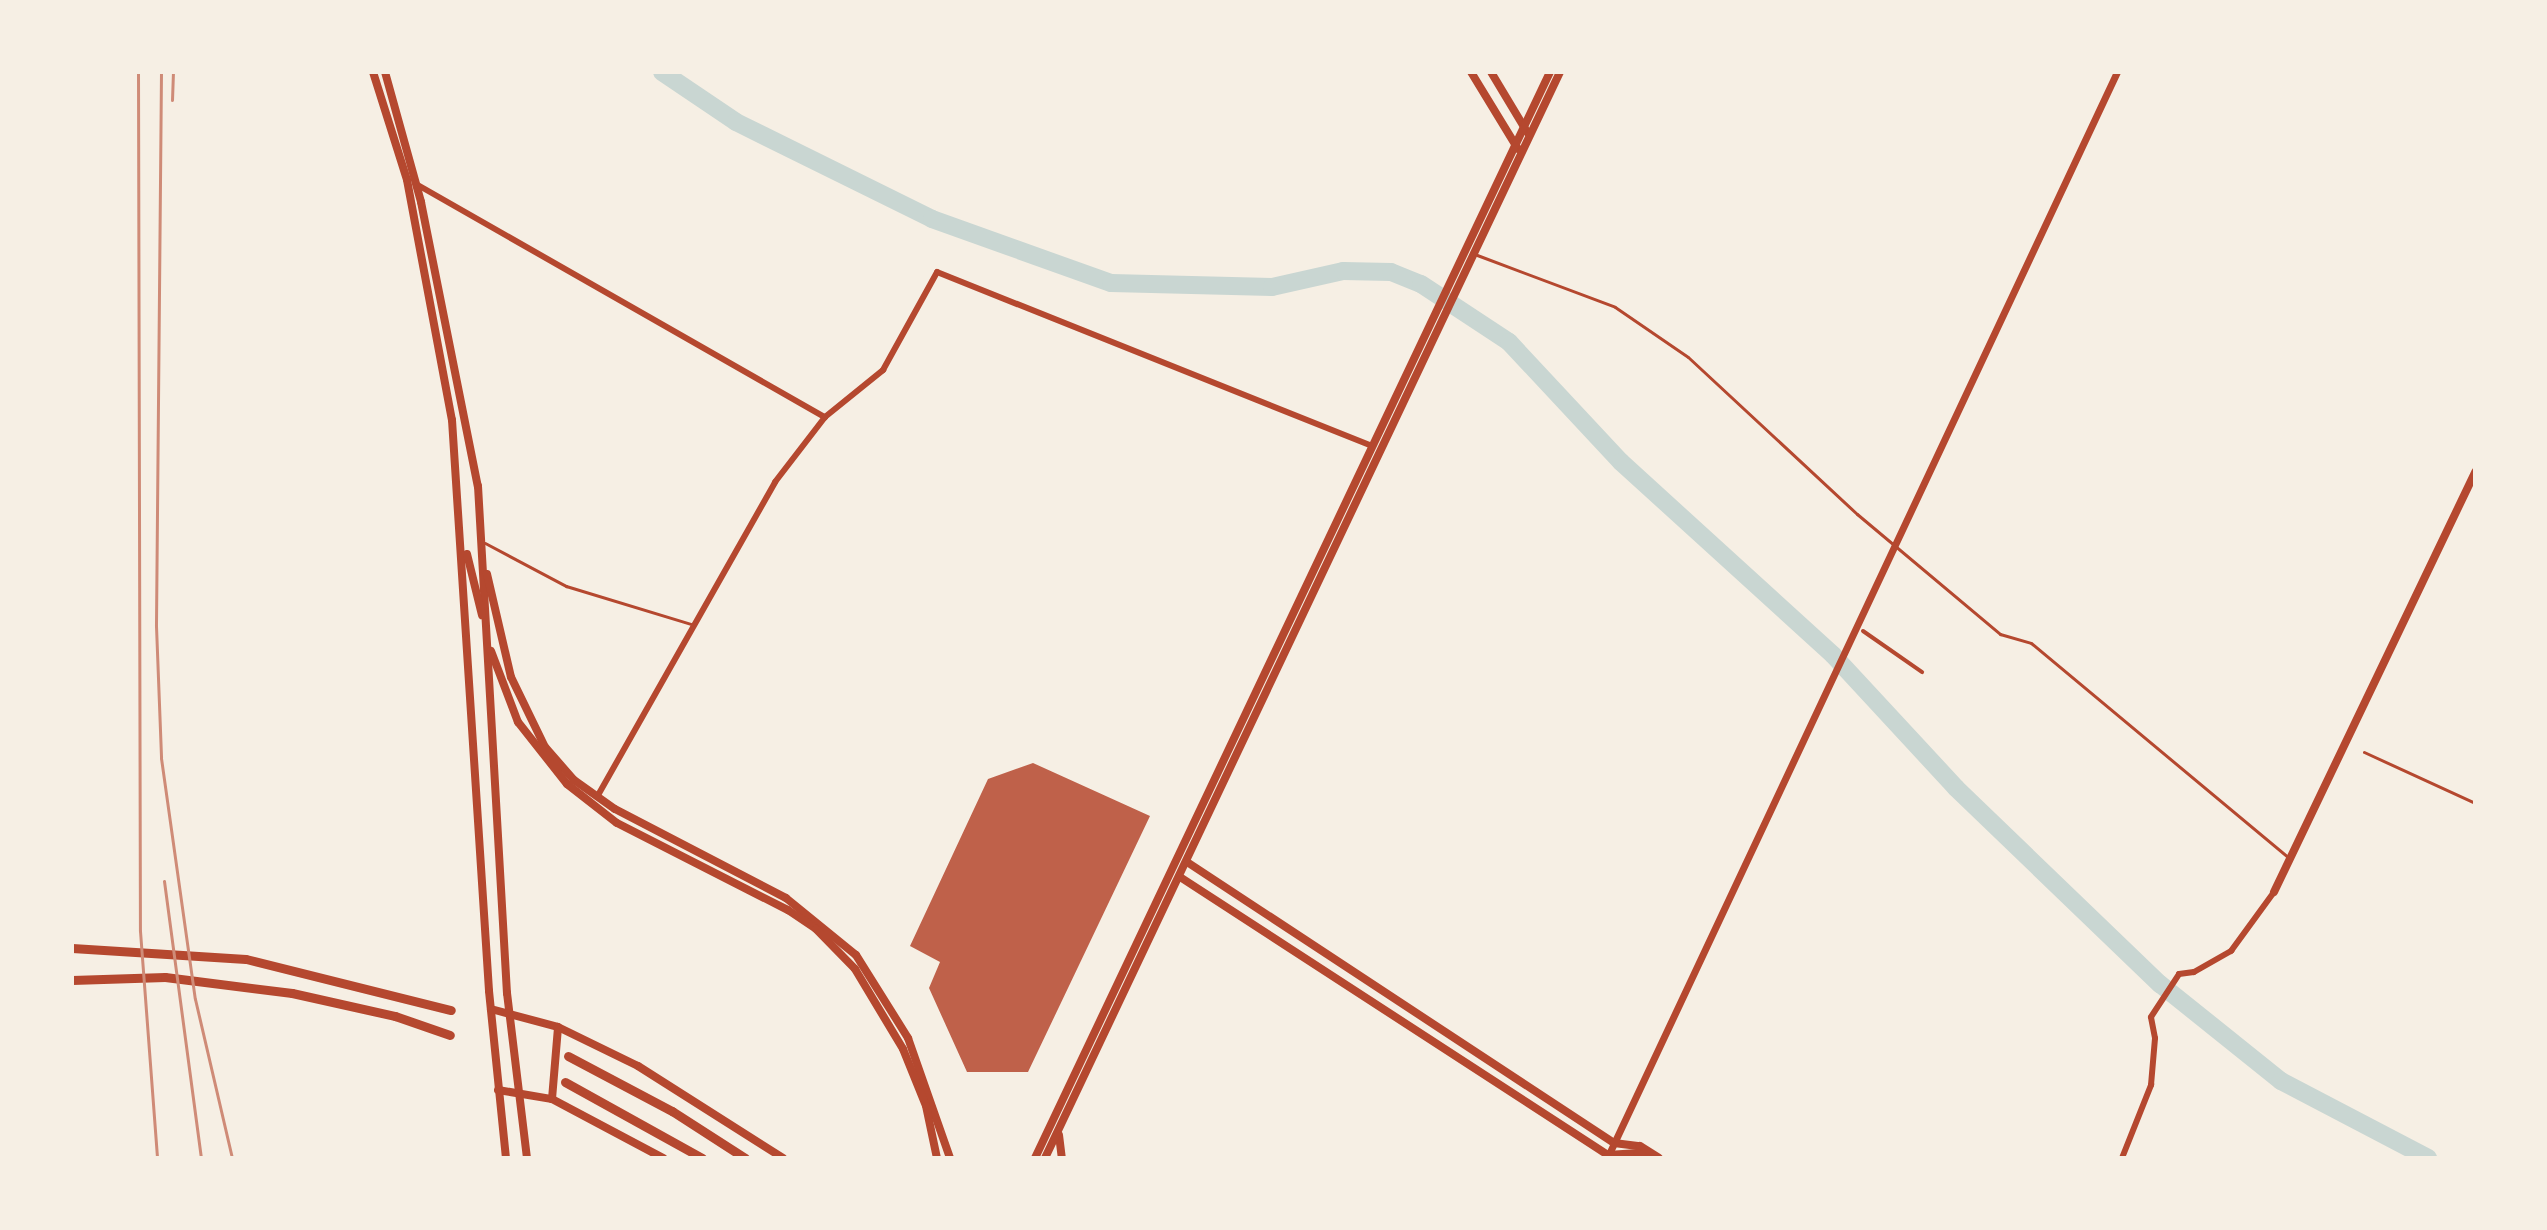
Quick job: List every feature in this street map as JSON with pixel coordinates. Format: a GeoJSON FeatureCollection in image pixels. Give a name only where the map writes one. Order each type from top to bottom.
{"type":"FeatureCollection","features":[{"type":"Feature","properties":{"kind":"main road"},"geometry":{"type":"LineString","coordinates":[[373,72],[407,180],[452,420],[491,1009],[506,1158]]}},
{"type":"Feature","properties":{"kind":"main road"},"geometry":{"type":"LineString","coordinates":[[385,72],[416,184],[478,486],[510,1014],[527,1158]]}},
{"type":"Feature","properties":{"kind":"main road"},"geometry":{"type":"LineString","coordinates":[[1471,72],[1519,150]]}},
{"type":"Feature","properties":{"kind":"main road"},"geometry":{"type":"LineString","coordinates":[[1491,72],[1527,132]]}},
{"type":"Feature","properties":{"kind":"main road"},"geometry":{"type":"LineString","coordinates":[[1463,266],[1474,253],[1550,72]]}},
{"type":"Feature","properties":{"kind":"main road"},"geometry":{"type":"LineString","coordinates":[[1527,132],[1560,72]]}},
{"type":"Feature","properties":{"kind":"main road"},"geometry":{"type":"LineString","coordinates":[[1045,1158],[1187,862],[1406,381],[1519,150]]}},
{"type":"Feature","properties":{"kind":"main road"},"geometry":{"type":"LineString","coordinates":[[1035,1158],[1371,446],[1406,381]]}},
{"type":"Feature","properties":{"kind":"main road"},"geometry":{"type":"LineString","coordinates":[[2274,892],[2475,472]]}},
{"type":"Feature","properties":{"kind":"main road"},"geometry":{"type":"LineString","coordinates":[[461,530],[487,637],[518,722],[567,784],[617,823],[788,910],[816,929],[855,969],[903,1049],[926,1106],[937,1155]]}},
{"type":"Feature","properties":{"kind":"main road"},"geometry":{"type":"LineString","coordinates":[[481,541],[505,659],[526,713],[545,747],[597,797],[786,898],[856,955],[908,1038],[951,1156]]}},
{"type":"Feature","properties":{"kind":"main road"},"geometry":{"type":"LineString","coordinates":[[1187,862],[1614,1143],[1640,1146],[1659,1158]]}},
{"type":"Feature","properties":{"kind":"main road"},"geometry":{"type":"LineString","coordinates":[[1180,877],[1607,1157],[1638,1153],[1646,1158]]}},
{"type":"Feature","properties":{"kind":"main road"},"geometry":{"type":"LineString","coordinates":[[72,948],[246,959],[451,1010]]}},
{"type":"Feature","properties":{"kind":"main road"},"geometry":{"type":"LineString","coordinates":[[72,980],[165,977],[292,993],[368,1009],[450,1035]]}},
{"type":"Feature","properties":{"kind":"main road"},"geometry":{"type":"LineString","coordinates":[[491,1009],[558,1027],[682,1091],[783,1158]]}},
{"type":"Feature","properties":{"kind":"main road"},"geometry":{"type":"LineString","coordinates":[[552,1099],[558,1027]]}},
{"type":"Feature","properties":{"kind":"main road"},"geometry":{"type":"LineString","coordinates":[[568,1056],[672,1111],[745,1158]]}},
{"type":"Feature","properties":{"kind":"main road"},"geometry":{"type":"LineString","coordinates":[[565,1082],[702,1158]]}},
{"type":"Feature","properties":{"kind":"main road"},"geometry":{"type":"LineString","coordinates":[[498,1090],[552,1099],[663,1158]]}},
{"type":"Feature","properties":{"kind":"main road"},"geometry":{"type":"LineString","coordinates":[[1060,1128],[1062,1158]]}},
{"type":"Feature","properties":{"kind":"street"},"geometry":{"type":"LineString","coordinates":[[1607,1157],[1795,758],[1892,542],[2117,72]]}},
{"type":"Feature","properties":{"kind":"street"},"geometry":{"type":"LineString","coordinates":[[416,184],[825,417]]}},
{"type":"Feature","properties":{"kind":"street"},"geometry":{"type":"LineString","coordinates":[[597,797],[775,482],[825,417],[883,370],[937,272],[1371,446]]}},
{"type":"Feature","properties":{"kind":"street"},"geometry":{"type":"LineString","coordinates":[[1863,631],[1922,672]]}},
{"type":"Feature","properties":{"kind":"street"},"geometry":{"type":"LineString","coordinates":[[2122,1158],[2151,1085],[2152,1017],[2179,974],[2194,972],[2231,951],[2274,892]]}},
{"type":"Feature","properties":{"kind":"lane"},"geometry":{"type":"LineString","coordinates":[[1474,253],[1615,307],[1688,357],[1892,542],[2000,634],[2031,643],[2290,859]]}},
{"type":"Feature","properties":{"kind":"lane"},"geometry":{"type":"LineString","coordinates":[[481,541],[566,586],[691,624]]}},
{"type":"Feature","properties":{"kind":"lane"},"geometry":{"type":"LineString","coordinates":[[2364,752],[2475,803]]}},
{"type":"Feature","properties":{"kind":"building"},"geometry":{"type":"Polygon","coordinates":[[[1033,763],[1150,816],[1028,1072],[967,1072],[929,988],[940,962],[910,946],[988,779],[1033,763]]]}},
{"type":"Feature","properties":{"kind":"waterway"},"geometry":{"type":"LineString","coordinates":[[662,72],[736,122],[932,219],[1111,283],[1272,287],[1343,271],[1391,272],[1421,284],[1509,342],[1621,462],[1833,655],[1956,788],[2160,984],[2281,1081],[2428,1158]]}},
{"type":"Feature","properties":{"kind":"railway"},"geometry":{"type":"LineString","coordinates":[[138,72],[140,931],[157,1158]]}},
{"type":"Feature","properties":{"kind":"railway"},"geometry":{"type":"LineString","coordinates":[[161,72],[156,626],[161,758],[195,999],[232,1158]]}},
{"type":"Feature","properties":{"kind":"railway"},"geometry":{"type":"LineString","coordinates":[[172,100],[173,72]]}},
{"type":"Feature","properties":{"kind":"railway"},"geometry":{"type":"LineString","coordinates":[[164,881],[201,1158]]}}]}
